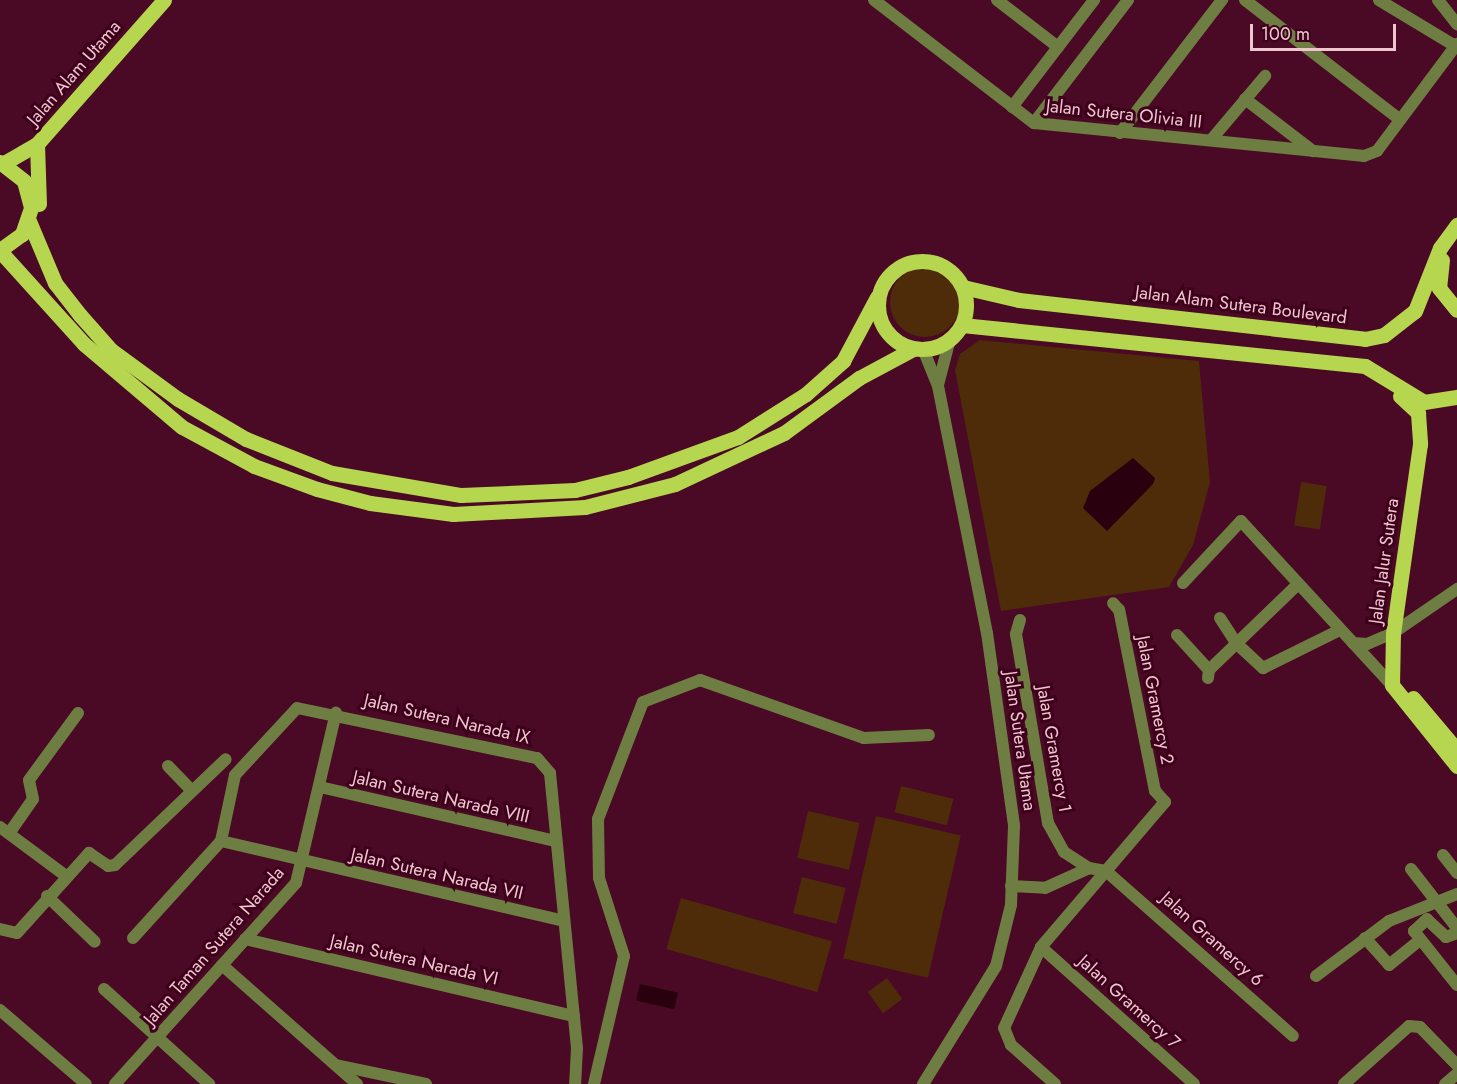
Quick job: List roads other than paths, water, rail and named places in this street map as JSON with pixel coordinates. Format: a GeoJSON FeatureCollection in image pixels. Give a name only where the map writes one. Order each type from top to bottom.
{"type":"FeatureCollection","features":[{"type":"Feature","properties":{"kind":"main road","name":"Jalan Alam Utama"},"geometry":{"type":"LineString","coordinates":[[2,162],[38,144],[164,0]]}},
{"type":"Feature","properties":{"kind":"main road","name":"Jalan Alam Utama"},"geometry":{"type":"LineString","coordinates":[[38,144],[39,251]]}},
{"type":"Feature","properties":{"kind":"main road"},"geometry":{"type":"LineString","coordinates":[[2,162],[24,181],[29,221],[39,251],[56,283],[111,350],[148,380],[246,439],[332,473],[460,495],[575,490],[628,477],[738,437],[807,394],[843,361],[894,269],[916,261],[940,264],[963,287],[962,325],[950,339],[918,349],[859,378],[784,433],[675,484],[585,507],[453,514],[373,504],[317,489],[254,465],[182,427],[84,344],[0,251],[22,234],[29,221]]}},
{"type":"Feature","properties":{"kind":"main road"},"geometry":{"type":"LineString","coordinates":[[1456,230],[1444,254],[1439,288],[1457,310]]}},
{"type":"Feature","properties":{"kind":"main road","name":"Jalan Alam Sutera Boulevard"},"geometry":{"type":"LineString","coordinates":[[963,287],[1003,298],[1365,339],[1384,335],[1415,311],[1456,230]]}},
{"type":"Feature","properties":{"kind":"main road"},"geometry":{"type":"LineString","coordinates":[[877,297],[889,336],[918,349]]}},
{"type":"Feature","properties":{"kind":"main road"},"geometry":{"type":"LineString","coordinates":[[993,328],[973,311],[978,304],[1003,298]]}},
{"type":"Feature","properties":{"kind":"main road"},"geometry":{"type":"LineString","coordinates":[[962,325],[1379,370]]}},
{"type":"Feature","properties":{"kind":"main road","name":"Jalan Jalur Sutera"},"geometry":{"type":"LineString","coordinates":[[1379,370],[1424,402],[1454,399]]}},
{"type":"Feature","properties":{"kind":"main road","name":"Jalan Jalur Sutera"},"geometry":{"type":"LineString","coordinates":[[1379,370],[1418,413],[1420,444],[1393,640],[1392,685]]}},
{"type":"Feature","properties":{"kind":"main road","name":"Jalan Jalur Sutera"},"geometry":{"type":"LineString","coordinates":[[1420,444],[1435,412],[1454,399]]}},
{"type":"Feature","properties":{"kind":"main road"},"geometry":{"type":"LineString","coordinates":[[1393,640],[1404,687],[1455,745]]}},
{"type":"Feature","properties":{"kind":"main road"},"geometry":{"type":"LineString","coordinates":[[1392,685],[1457,766]]}},
{"type":"Feature","properties":{"kind":"street"},"geometry":{"type":"LineString","coordinates":[[874,0],[1034,123],[1128,0]]}},
{"type":"Feature","properties":{"kind":"street"},"geometry":{"type":"LineString","coordinates":[[997,0],[1058,47]]}},
{"type":"Feature","properties":{"kind":"street"},"geometry":{"type":"LineString","coordinates":[[1012,107],[1094,0]]}},
{"type":"Feature","properties":{"kind":"street"},"geometry":{"type":"LineString","coordinates":[[1120,133],[1222,0]]}},
{"type":"Feature","properties":{"kind":"street"},"geometry":{"type":"LineString","coordinates":[[1245,0],[1400,120],[1456,46],[1379,0]]}},
{"type":"Feature","properties":{"kind":"street"},"geometry":{"type":"LineString","coordinates":[[1437,0],[1457,24]]}},
{"type":"Feature","properties":{"kind":"street","name":"Jalan Sutera Olivia III"},"geometry":{"type":"LineString","coordinates":[[1211,140],[1265,75]]}},
{"type":"Feature","properties":{"kind":"street"},"geometry":{"type":"LineString","coordinates":[[1245,99],[1314,152]]}},
{"type":"Feature","properties":{"kind":"street","name":"Jalan Sutera Olivia III"},"geometry":{"type":"LineString","coordinates":[[1034,123],[1364,156],[1377,151],[1400,120]]}},
{"type":"Feature","properties":{"kind":"street","name":"Jalan Sutera Utama"},"geometry":{"type":"LineString","coordinates":[[938,386],[950,339]]}},
{"type":"Feature","properties":{"kind":"street","name":"Jalan Sutera Utama"},"geometry":{"type":"LineString","coordinates":[[918,349],[938,386],[987,633],[1014,826],[1011,886],[996,966],[923,1084]]}},
{"type":"Feature","properties":{"kind":"street"},"geometry":{"type":"LineString","coordinates":[[1183,583],[1241,521],[1392,685]]}},
{"type":"Feature","properties":{"kind":"street"},"geometry":{"type":"LineString","coordinates":[[1177,635],[1208,674],[1236,643],[1298,584]]}},
{"type":"Feature","properties":{"kind":"street"},"geometry":{"type":"LineString","coordinates":[[1353,643],[1367,644],[1393,640],[1457,589]]}},
{"type":"Feature","properties":{"kind":"street","name":"Jalan Gramercy 2"},"geometry":{"type":"LineString","coordinates":[[1106,871],[1165,802],[1155,791],[1119,610],[1113,603]]}},
{"type":"Feature","properties":{"kind":"street"},"geometry":{"type":"LineString","coordinates":[[1220,618],[1236,643],[1266,669],[1340,630]]}},
{"type":"Feature","properties":{"kind":"street","name":"Jalan Gramercy 1"},"geometry":{"type":"LineString","coordinates":[[1020,620],[1016,634],[1048,823],[1064,852],[1089,868]]}},
{"type":"Feature","properties":{"kind":"street"},"geometry":{"type":"LineString","coordinates":[[594,1084],[624,956],[600,878],[598,819],[642,702],[692,680],[706,680],[864,738],[929,735]]}},
{"type":"Feature","properties":{"kind":"street","name":"Jalan Sutera Narada IX"},"geometry":{"type":"LineString","coordinates":[[220,842],[232,782],[241,766],[297,708],[336,713],[537,758],[548,765],[555,841]]}},
{"type":"Feature","properties":{"kind":"street"},"geometry":{"type":"LineString","coordinates":[[66,876],[5,830],[33,799],[29,780],[78,713]]}},
{"type":"Feature","properties":{"kind":"street","name":"Jalan Taman Sutera Narada"},"geometry":{"type":"LineString","coordinates":[[115,1084],[296,884],[336,713]]}},
{"type":"Feature","properties":{"kind":"street"},"geometry":{"type":"LineString","coordinates":[[0,929],[15,935],[47,896],[89,853],[108,866],[115,865],[190,789],[226,759]]}},
{"type":"Feature","properties":{"kind":"street"},"geometry":{"type":"LineString","coordinates":[[168,766],[190,789]]}},
{"type":"Feature","properties":{"kind":"street","name":"Jalan Sutera Narada VIII"},"geometry":{"type":"LineString","coordinates":[[320,787],[555,841]]}},
{"type":"Feature","properties":{"kind":"street"},"geometry":{"type":"LineString","coordinates":[[555,841],[574,1016],[575,1084]]}},
{"type":"Feature","properties":{"kind":"street"},"geometry":{"type":"LineString","coordinates":[[133,938],[220,842]]}},
{"type":"Feature","properties":{"kind":"street","name":"Jalan Sutera Narada VII"},"geometry":{"type":"LineString","coordinates":[[220,842],[564,921]]}},
{"type":"Feature","properties":{"kind":"street"},"geometry":{"type":"LineString","coordinates":[[1443,855],[1457,873]]}},
{"type":"Feature","properties":{"kind":"street"},"geometry":{"type":"LineString","coordinates":[[1011,886],[1045,888],[1089,868],[1106,871]]}},
{"type":"Feature","properties":{"kind":"street"},"geometry":{"type":"LineString","coordinates":[[1411,869],[1440,901],[1457,928]]}},
{"type":"Feature","properties":{"kind":"street"},"geometry":{"type":"LineString","coordinates":[[1055,1084],[1004,1037],[1041,946],[1106,871]]}},
{"type":"Feature","properties":{"kind":"street","name":"Jalan Gramercy 6"},"geometry":{"type":"LineString","coordinates":[[1106,871],[1293,1036]]}},
{"type":"Feature","properties":{"kind":"street"},"geometry":{"type":"LineString","coordinates":[[1316,976],[1365,938],[1457,894]]}},
{"type":"Feature","properties":{"kind":"street"},"geometry":{"type":"LineString","coordinates":[[47,896],[95,942]]}},
{"type":"Feature","properties":{"kind":"street"},"geometry":{"type":"LineString","coordinates":[[1457,933],[1446,937],[1427,919],[1414,930],[1457,985]]}},
{"type":"Feature","properties":{"kind":"street"},"geometry":{"type":"LineString","coordinates":[[1365,938],[1389,965],[1420,940]]}},
{"type":"Feature","properties":{"kind":"street","name":"Jalan Sutera Narada VI"},"geometry":{"type":"LineString","coordinates":[[245,939],[574,1016]]}},
{"type":"Feature","properties":{"kind":"street","name":"Jalan Gramercy 7"},"geometry":{"type":"LineString","coordinates":[[1041,946],[1194,1084]]}},
{"type":"Feature","properties":{"kind":"street"},"geometry":{"type":"LineString","coordinates":[[222,965],[357,1084]]}},
{"type":"Feature","properties":{"kind":"street"},"geometry":{"type":"LineString","coordinates":[[104,989],[209,1084]]}},
{"type":"Feature","properties":{"kind":"street"},"geometry":{"type":"LineString","coordinates":[[0,1010],[86,1084]]}},
{"type":"Feature","properties":{"kind":"street"},"geometry":{"type":"LineString","coordinates":[[1344,1084],[1409,1026],[1420,1027],[1457,1065]]}},
{"type":"Feature","properties":{"kind":"street"},"geometry":{"type":"LineString","coordinates":[[335,1064],[426,1084]]}},
{"type":"Feature","properties":{"kind":"street"},"geometry":{"type":"LineString","coordinates":[[1445,1084],[1457,1074]]}}]}
